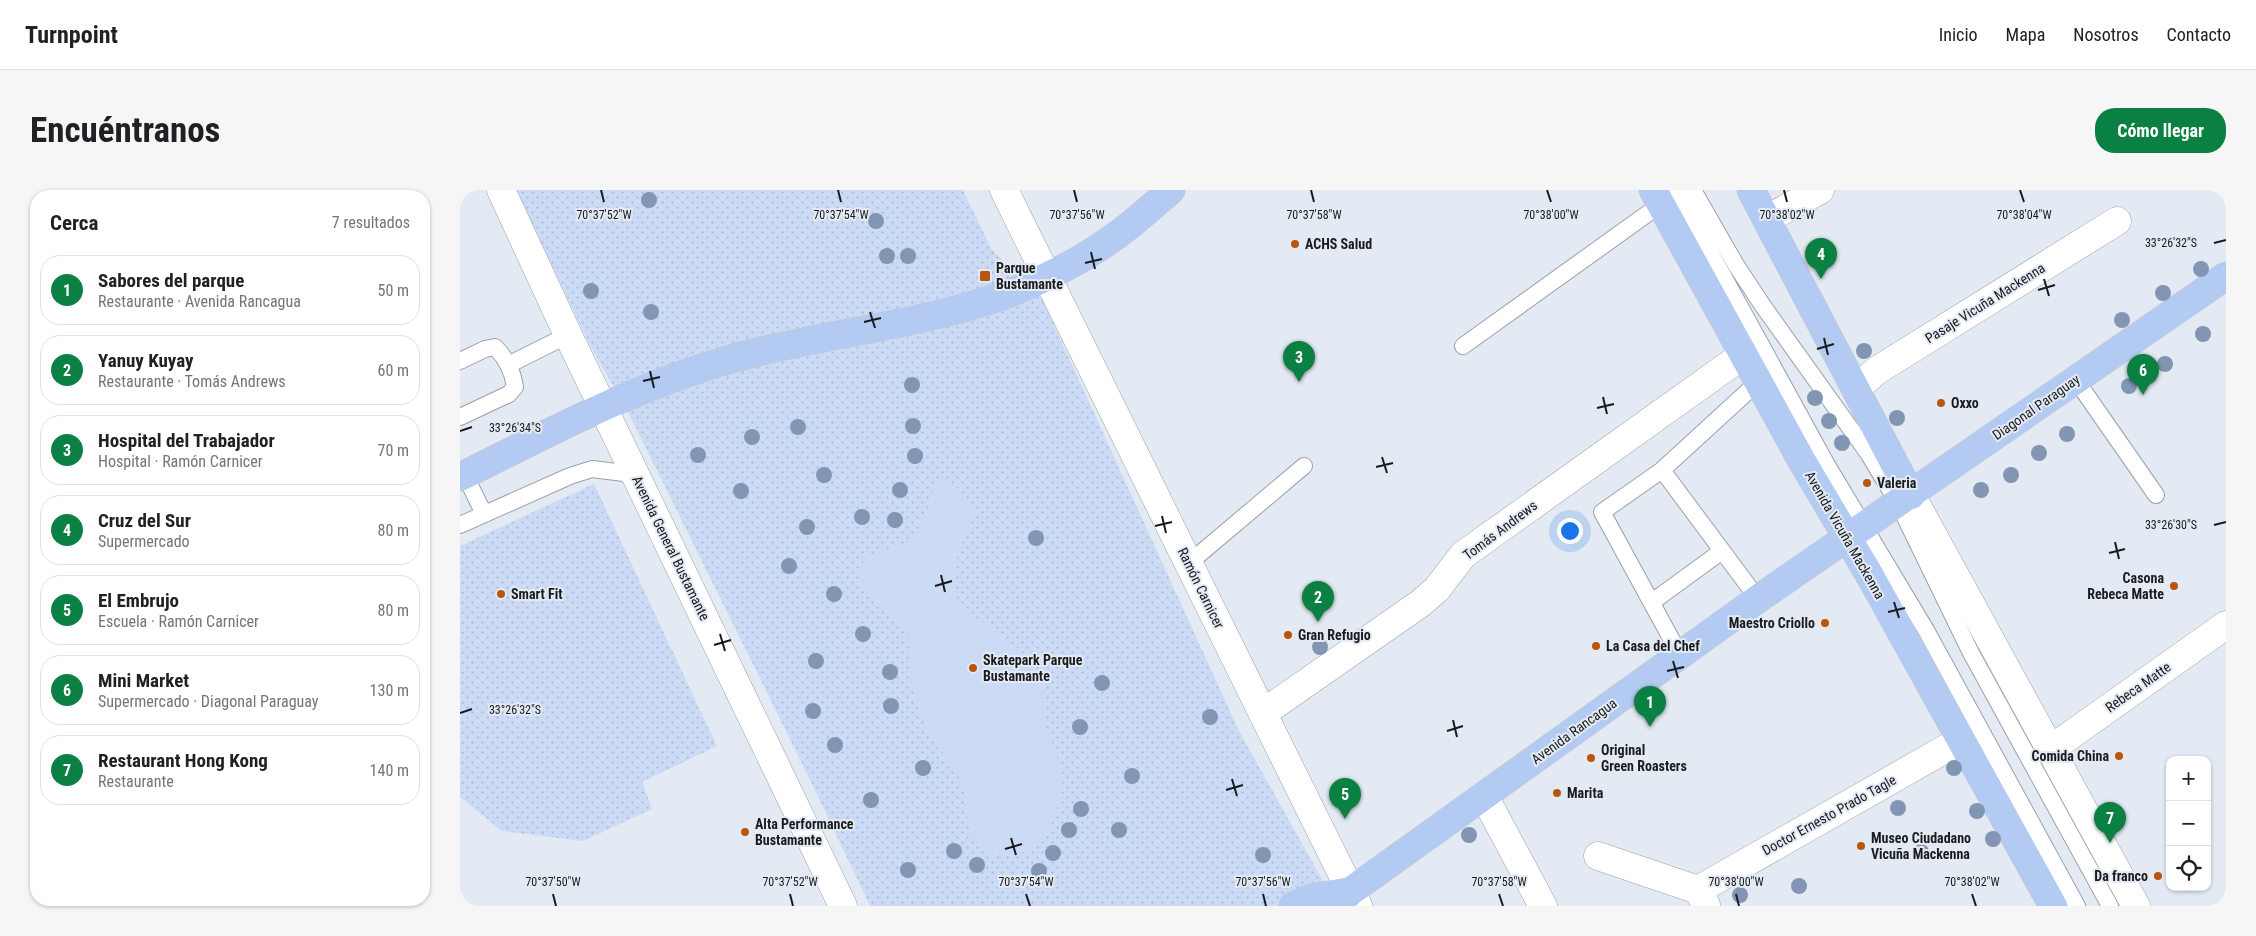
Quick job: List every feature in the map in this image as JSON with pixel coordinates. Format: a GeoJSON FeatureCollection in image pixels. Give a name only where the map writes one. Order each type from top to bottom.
{"type":"FeatureCollection","features":[{"type":"Feature","properties":{"kind":"main road","name":"Avenida General Bustamante"},"geometry":{"type":"LineString","coordinates":[[501,190],[568,335],[844,906]]}},
{"type":"Feature","properties":{"kind":"main road","name":"Ramón Carnicer"},"geometry":{"type":"LineString","coordinates":[[1004,190],[1263,713],[1349,901]]}},
{"type":"Feature","properties":{"kind":"main road"},"geometry":{"type":"LineString","coordinates":[[462,476],[603,406],[676,377],[729,359],[790,343],[888,325],[970,306],[1008,293],[1047,276],[1098,248],[1171,190]]}},
{"type":"Feature","properties":{"kind":"main road"},"geometry":{"type":"LineString","coordinates":[[1751,190],[1856,389],[1904,499],[2051,749],[2136,906]]}},
{"type":"Feature","properties":{"kind":"main road"},"geometry":{"type":"LineString","coordinates":[[1767,219],[1820,190]]}},
{"type":"Feature","properties":{"kind":"main road","name":"Avenida Vicuña Mackenna"},"geometry":{"type":"LineString","coordinates":[[1663,195],[1743,355],[1758,382],[1855,532],[1961,740],[2053,906]]}},
{"type":"Feature","properties":{"kind":"main road","name":"Pasaje Vicuña Mackenna"},"geometry":{"type":"LineString","coordinates":[[1856,389],[1876,371],[2117,221]]}},
{"type":"Feature","properties":{"kind":"main road","name":"Diagonal Paraguay"},"geometry":{"type":"LineString","coordinates":[[1855,532],[2226,276]]}},
{"type":"Feature","properties":{"kind":"main road","name":"Tomás Andrews"},"geometry":{"type":"LineString","coordinates":[[1263,713],[1421,603],[1437,589],[1463,555],[1743,355]]}},
{"type":"Feature","properties":{"kind":"main road","name":"Avenida Rancagua"},"geometry":{"type":"LineString","coordinates":[[1293,906],[1312,898],[1349,901],[1484,796],[1758,599],[1855,532]]}},
{"type":"Feature","properties":{"kind":"main road","name":"Rebeca Matte"},"geometry":{"type":"LineString","coordinates":[[2051,749],[2226,625]]}},
{"type":"Feature","properties":{"kind":"main road","name":"Doctor Ernesto Prado Tagle"},"geometry":{"type":"LineString","coordinates":[[1598,856],[1702,898],[1961,740]]}},
{"type":"Feature","properties":{"kind":"main road"},"geometry":{"type":"LineString","coordinates":[[1484,796],[1543,906]]}},
{"type":"Feature","properties":{"kind":"lane"},"geometry":{"type":"LineString","coordinates":[[1693,190],[1736,265],[1791,346],[1868,453],[1904,499],[1971,653],[2110,906]]}},
{"type":"Feature","properties":{"kind":"lane"},"geometry":{"type":"LineString","coordinates":[[1463,346],[1663,195],[1746,319],[1855,532],[1926,630],[2077,906]]}},
{"type":"Feature","properties":{"kind":"lane"},"geometry":{"type":"LineString","coordinates":[[508,365],[568,335]]}},
{"type":"Feature","properties":{"kind":"lane"},"geometry":{"type":"LineString","coordinates":[[460,361],[485,349],[495,347],[502,354],[514,376],[516,387],[509,394],[460,417]]}},
{"type":"Feature","properties":{"kind":"lane"},"geometry":{"type":"LineString","coordinates":[[2076,380],[2156,495]]}},
{"type":"Feature","properties":{"kind":"lane"},"geometry":{"type":"LineString","coordinates":[[1680,655],[1602,512],[1662,470],[1758,382]]}},
{"type":"Feature","properties":{"kind":"lane"},"geometry":{"type":"LineString","coordinates":[[1189,563],[1304,466]]}},
{"type":"Feature","properties":{"kind":"lane"},"geometry":{"type":"LineString","coordinates":[[460,525],[570,476],[592,469],[624,473],[639,482]]}},
{"type":"Feature","properties":{"kind":"lane"},"geometry":{"type":"LineString","coordinates":[[1662,470],[1758,599]]}},
{"type":"Feature","properties":{"kind":"lane"},"geometry":{"type":"LineString","coordinates":[[462,476],[484,514]]}},
{"type":"Feature","properties":{"kind":"lane"},"geometry":{"type":"LineString","coordinates":[[1652,602],[1722,551]]}},
{"type":"Feature","properties":{"kind":"shaded area","name":"Parque Bustamante"},"geometry":{"type":"Polygon","coordinates":[[[516,190],[963,190],[992,250],[1042,299],[1239,731],[1337,906],[870,906],[813,786],[632,420],[590,345],[516,190]]]}},
{"type":"Feature","properties":{"kind":"shaded area","name":"Skatepark Parque Bustamante"},"geometry":{"type":"Polygon","coordinates":[[[945,480],[953,484],[963,494],[969,502],[973,516],[960,548],[956,565],[954,584],[957,599],[965,609],[1021,651],[1039,672],[1042,684],[1045,722],[1062,775],[1060,799],[1051,824],[1035,845],[1024,852],[1013,855],[1002,855],[988,851],[979,844],[972,834],[961,782],[955,770],[928,732],[918,707],[913,689],[909,645],[904,629],[892,615],[869,595],[860,579],[860,569],[868,557],[874,553],[904,544],[915,535],[925,515],[934,486],[945,480]]]}},
{"type":"Feature","properties":{"kind":"shaded area"},"geometry":{"type":"Polygon","coordinates":[[[594,484],[717,746],[642,782],[652,809],[583,841],[502,831],[460,797],[460,546],[594,484]]]}},
{"type":"Feature","properties":{"kind":"place","name":"ACHS Salud"},"geometry":{"type":"Point","coordinates":[1295,244]}},
{"type":"Feature","properties":{"kind":"place","name":"Parque Bustamante"},"geometry":{"type":"Point","coordinates":[985,276]}},
{"type":"Feature","properties":{"kind":"place","name":"Cruz del Sur"},"geometry":{"type":"Point","coordinates":[1821,279]}},
{"type":"Feature","properties":{"kind":"place","name":"Hospital del Trabajador"},"geometry":{"type":"Point","coordinates":[1299,382]}},
{"type":"Feature","properties":{"kind":"place","name":"Mini Market"},"geometry":{"type":"Point","coordinates":[2143,395]}},
{"type":"Feature","properties":{"kind":"place","name":"Oxxo"},"geometry":{"type":"Point","coordinates":[1941,403]}},
{"type":"Feature","properties":{"kind":"place","name":"Valeria"},"geometry":{"type":"Point","coordinates":[1867,483]}},
{"type":"Feature","properties":{"kind":"place","name":"Casona Rebeca Matte"},"geometry":{"type":"Point","coordinates":[2174,586]}},
{"type":"Feature","properties":{"kind":"place","name":"Smart Fit"},"geometry":{"type":"Point","coordinates":[501,594]}},
{"type":"Feature","properties":{"kind":"place","name":"Yanuy Kuyay"},"geometry":{"type":"Point","coordinates":[1318,622]}},
{"type":"Feature","properties":{"kind":"place","name":"Maestro Criollo"},"geometry":{"type":"Point","coordinates":[1825,623]}},
{"type":"Feature","properties":{"kind":"place","name":"Gran Refugio"},"geometry":{"type":"Point","coordinates":[1288,635]}},
{"type":"Feature","properties":{"kind":"place","name":"La Casa del Chef"},"geometry":{"type":"Point","coordinates":[1596,646]}},
{"type":"Feature","properties":{"kind":"place","name":"Skatepark Parque Bustamante"},"geometry":{"type":"Point","coordinates":[973,668]}},
{"type":"Feature","properties":{"kind":"place","name":"Sabores del parque"},"geometry":{"type":"Point","coordinates":[1650,727]}},
{"type":"Feature","properties":{"kind":"place","name":"Comida China"},"geometry":{"type":"Point","coordinates":[2119,756]}},
{"type":"Feature","properties":{"kind":"place","name":"Original Green Roasters"},"geometry":{"type":"Point","coordinates":[1591,758]}},
{"type":"Feature","properties":{"kind":"place","name":"Marita"},"geometry":{"type":"Point","coordinates":[1557,793]}},
{"type":"Feature","properties":{"kind":"place","name":"El Embrujo"},"geometry":{"type":"Point","coordinates":[1345,819]}},
{"type":"Feature","properties":{"kind":"place","name":"Alta Performance Bustamante"},"geometry":{"type":"Point","coordinates":[745,832]}},
{"type":"Feature","properties":{"kind":"place","name":"Restaurant Hong Kong"},"geometry":{"type":"Point","coordinates":[2110,843]}},
{"type":"Feature","properties":{"kind":"place","name":"Museo Ciudadano Vicuña Mackenna"},"geometry":{"type":"Point","coordinates":[1861,846]}},
{"type":"Feature","properties":{"kind":"place","name":"Da franco"},"geometry":{"type":"Point","coordinates":[2158,876]}}]}
